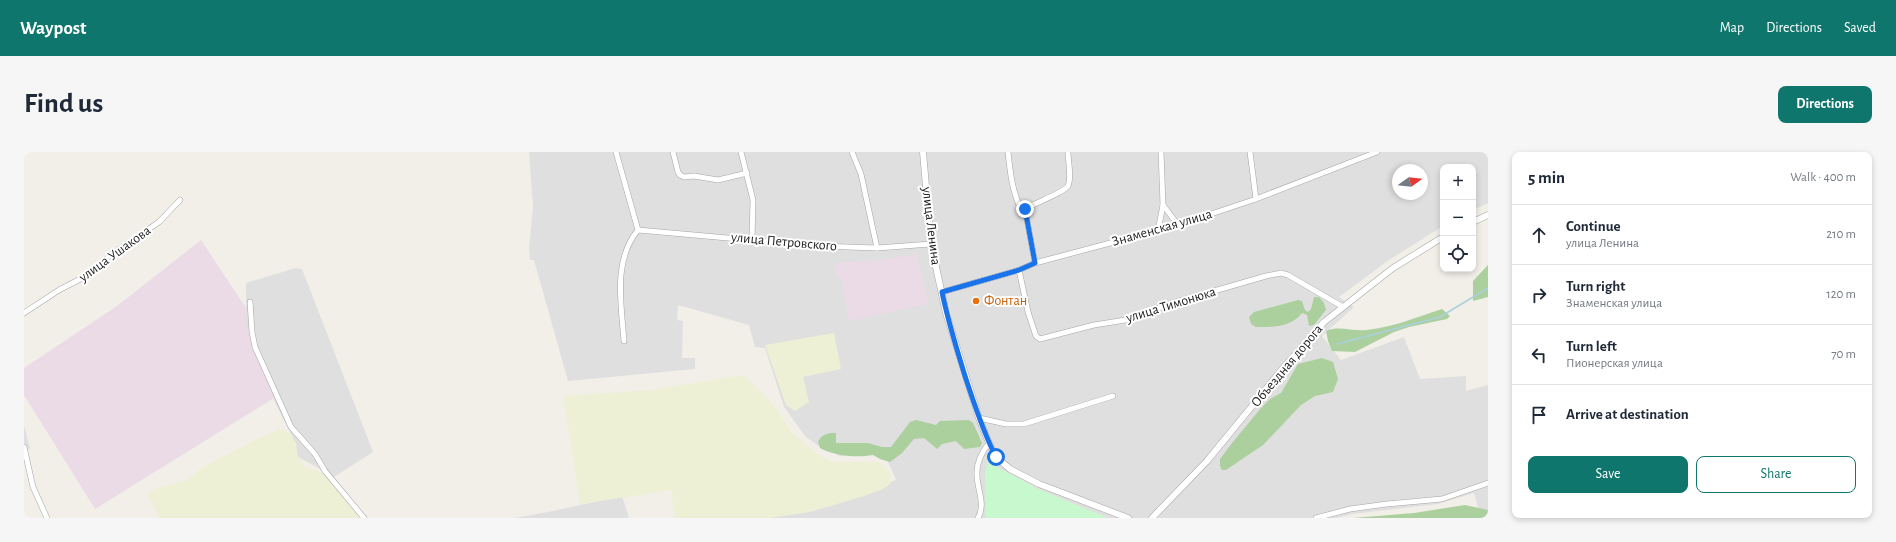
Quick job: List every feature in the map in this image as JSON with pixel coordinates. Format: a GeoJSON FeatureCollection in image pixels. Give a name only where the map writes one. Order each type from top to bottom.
{"type":"FeatureCollection","features":[{"type":"Feature","properties":{"kind":"street"},"geometry":{"type":"LineString","coordinates":[[616,152],[638,230],[630,240],[623,258],[621,295],[624,341]]}},
{"type":"Feature","properties":{"kind":"street"},"geometry":{"type":"LineString","coordinates":[[673,152],[678,172],[684,177],[694,176],[718,180],[747,173]]}},
{"type":"Feature","properties":{"kind":"street"},"geometry":{"type":"LineString","coordinates":[[742,152],[753,200],[752,239]]}},
{"type":"Feature","properties":{"kind":"street"},"geometry":{"type":"LineString","coordinates":[[852,152],[861,174],[877,248]]}},
{"type":"Feature","properties":{"kind":"street","name":"улица Ленина"},"geometry":{"type":"LineString","coordinates":[[923,152],[931,244],[949,327],[979,418],[996,457],[1010,469],[1039,484],[1128,518]]}},
{"type":"Feature","properties":{"kind":"street"},"geometry":{"type":"LineString","coordinates":[[1008,152],[1010,173],[1016,199],[1020,207],[1025,209]]}},
{"type":"Feature","properties":{"kind":"street"},"geometry":{"type":"LineString","coordinates":[[1025,209],[1039,201],[1066,190],[1069,185],[1068,152]]}},
{"type":"Feature","properties":{"kind":"street"},"geometry":{"type":"LineString","coordinates":[[1158,232],[1163,205],[1161,152]]}},
{"type":"Feature","properties":{"kind":"street"},"geometry":{"type":"LineString","coordinates":[[1250,152],[1256,199]]}},
{"type":"Feature","properties":{"kind":"street","name":"Знаменская улица"},"geometry":{"type":"LineString","coordinates":[[942,292],[1019,270],[1035,263],[1158,232],[1256,199],[1374,153]]}},
{"type":"Feature","properties":{"kind":"street","name":"улица Ушакова"},"geometry":{"type":"LineString","coordinates":[[24,313],[59,290],[90,274],[112,254],[159,222],[180,200]]}},
{"type":"Feature","properties":{"kind":"street"},"geometry":{"type":"LineString","coordinates":[[1163,205],[1178,225]]}},
{"type":"Feature","properties":{"kind":"street"},"geometry":{"type":"LineString","coordinates":[[1025,209],[1035,263]]}},
{"type":"Feature","properties":{"kind":"street"},"geometry":{"type":"LineString","coordinates":[[1476,221],[1488,215]]}},
{"type":"Feature","properties":{"kind":"street","name":"улица Петровского"},"geometry":{"type":"LineString","coordinates":[[638,230],[818,246],[877,248],[931,244]]}},
{"type":"Feature","properties":{"kind":"street","name":"Объездная дорога"},"geometry":{"type":"LineString","coordinates":[[1152,518],[1207,462],[1310,337],[1343,307],[1393,268],[1440,240]]}},
{"type":"Feature","properties":{"kind":"street","name":"улица Тимонюка"},"geometry":{"type":"LineString","coordinates":[[1019,270],[1028,312],[1036,336],[1040,339],[1094,325],[1132,319],[1169,304],[1281,273],[1288,275],[1343,307]]}},
{"type":"Feature","properties":{"kind":"street"},"geometry":{"type":"LineString","coordinates":[[250,302],[252,332],[255,347],[291,427],[315,454],[324,471],[364,518]]}},
{"type":"Feature","properties":{"kind":"street"},"geometry":{"type":"LineString","coordinates":[[979,418],[1006,424],[1024,424],[1113,396]]}},
{"type":"Feature","properties":{"kind":"street"},"geometry":{"type":"LineString","coordinates":[[978,518],[982,503],[977,474],[978,464],[982,451],[989,443]]}},
{"type":"Feature","properties":{"kind":"street"},"geometry":{"type":"LineString","coordinates":[[24,447],[33,487],[47,518]]}},
{"type":"Feature","properties":{"kind":"street"},"geometry":{"type":"LineString","coordinates":[[1316,518],[1358,508],[1442,500],[1488,484]]}},
{"type":"Feature","properties":{"kind":"shaded area"},"geometry":{"type":"Polygon","coordinates":[[[529,152],[1488,152],[1488,203],[1476,209],[1476,164],[1440,164],[1440,228],[1389,260],[1339,297],[1354,307],[1322,336],[1341,360],[1404,337],[1420,379],[1466,376],[1466,391],[1488,385],[1488,516],[1479,510],[1474,493],[1438,504],[1352,514],[1337,518],[735,518],[826,504],[896,480],[888,462],[875,454],[840,456],[817,445],[805,436],[784,407],[765,348],[755,347],[749,325],[678,305],[677,320],[683,321],[682,358],[695,358],[695,369],[568,381],[534,260],[530,260],[529,249],[533,206],[529,152]]]}},
{"type":"Feature","properties":{"kind":"shaded area"},"geometry":{"type":"Polygon","coordinates":[[[201,240],[250,314],[246,315],[246,325],[274,398],[95,509],[24,395],[24,368],[117,306],[201,240]]]}},
{"type":"Feature","properties":{"kind":"shaded area"},"geometry":{"type":"Polygon","coordinates":[[[917,254],[928,304],[849,321],[842,278],[836,276],[835,263],[880,260],[917,254]]]}},
{"type":"Feature","properties":{"kind":"shaded area"},"geometry":{"type":"Polygon","coordinates":[[[296,268],[302,269],[373,452],[331,479],[324,471],[298,457],[292,436],[266,385],[246,340],[246,283],[296,268]]]}},
{"type":"Feature","properties":{"kind":"shaded area"},"geometry":{"type":"Polygon","coordinates":[[[24,426],[30,448],[24,452],[24,426]]]}},
{"type":"Feature","properties":{"kind":"shaded area"},"geometry":{"type":"Polygon","coordinates":[[[622,496],[629,518],[515,518],[548,512],[622,496]]]}},
{"type":"Feature","properties":{"kind":"green space"},"geometry":{"type":"Polygon","coordinates":[[[1488,265],[1488,297],[1473,301],[1473,281],[1488,265]]]}},
{"type":"Feature","properties":{"kind":"green space"},"geometry":{"type":"Polygon","coordinates":[[[1314,297],[1319,297],[1324,303],[1326,310],[1314,325],[1309,326],[1307,315],[1302,313],[1292,322],[1281,326],[1256,327],[1251,324],[1249,317],[1254,312],[1298,300],[1302,301],[1305,310],[1308,312],[1311,309],[1314,297]]]}},
{"type":"Feature","properties":{"kind":"green space"},"geometry":{"type":"Polygon","coordinates":[[[1442,309],[1450,316],[1447,319],[1409,327],[1394,332],[1355,352],[1332,351],[1328,341],[1326,331],[1331,329],[1377,329],[1442,309]]]}},
{"type":"Feature","properties":{"kind":"green space"},"geometry":{"type":"Polygon","coordinates":[[[834,333],[841,369],[803,377],[809,402],[795,411],[786,405],[765,345],[834,333]]]}},
{"type":"Feature","properties":{"kind":"green space"},"geometry":{"type":"Polygon","coordinates":[[[1322,358],[1333,362],[1338,379],[1333,392],[1315,396],[1301,405],[1263,445],[1226,470],[1222,470],[1220,466],[1220,459],[1261,408],[1270,399],[1281,393],[1298,364],[1322,358]]]}},
{"type":"Feature","properties":{"kind":"green space"},"geometry":{"type":"Polygon","coordinates":[[[743,375],[753,383],[776,408],[793,434],[820,456],[834,462],[879,462],[890,473],[891,483],[883,489],[864,496],[810,512],[770,518],[675,518],[671,490],[580,504],[563,396],[652,390],[743,375]]]}},
{"type":"Feature","properties":{"kind":"green space"},"geometry":{"type":"Polygon","coordinates":[[[916,420],[936,425],[940,421],[969,420],[973,423],[982,443],[980,447],[964,449],[956,441],[942,444],[937,449],[924,438],[914,439],[902,453],[890,462],[873,455],[839,455],[820,448],[818,442],[825,434],[836,433],[836,443],[868,443],[882,447],[891,447],[910,422],[916,420]]]}},
{"type":"Feature","properties":{"kind":"green space"},"geometry":{"type":"Polygon","coordinates":[[[281,429],[289,433],[296,443],[297,454],[304,466],[318,471],[329,478],[362,518],[159,518],[148,495],[152,490],[187,480],[203,467],[259,438],[281,429]]]}},
{"type":"Feature","properties":{"kind":"green space"},"geometry":{"type":"Polygon","coordinates":[[[988,462],[1038,489],[1108,518],[986,518],[985,474],[988,462]]]}},
{"type":"Feature","properties":{"kind":"green space"},"geometry":{"type":"Polygon","coordinates":[[[1465,505],[1488,510],[1488,518],[1353,518],[1414,513],[1465,505]]]}},
{"type":"Feature","properties":{"kind":"waterway"},"geometry":{"type":"LineString","coordinates":[[1337,344],[1440,317],[1488,288]]}},
{"type":"Feature","properties":{"kind":"place","name":"Фонтан"},"geometry":{"type":"Point","coordinates":[976,301]}},
{"type":"Feature","properties":{"kind":"route"},"geometry":{"type":"LineString","coordinates":[[996,457],[979,418],[949,327],[942,292],[1019,270],[1035,263],[1025,209]]}}]}
